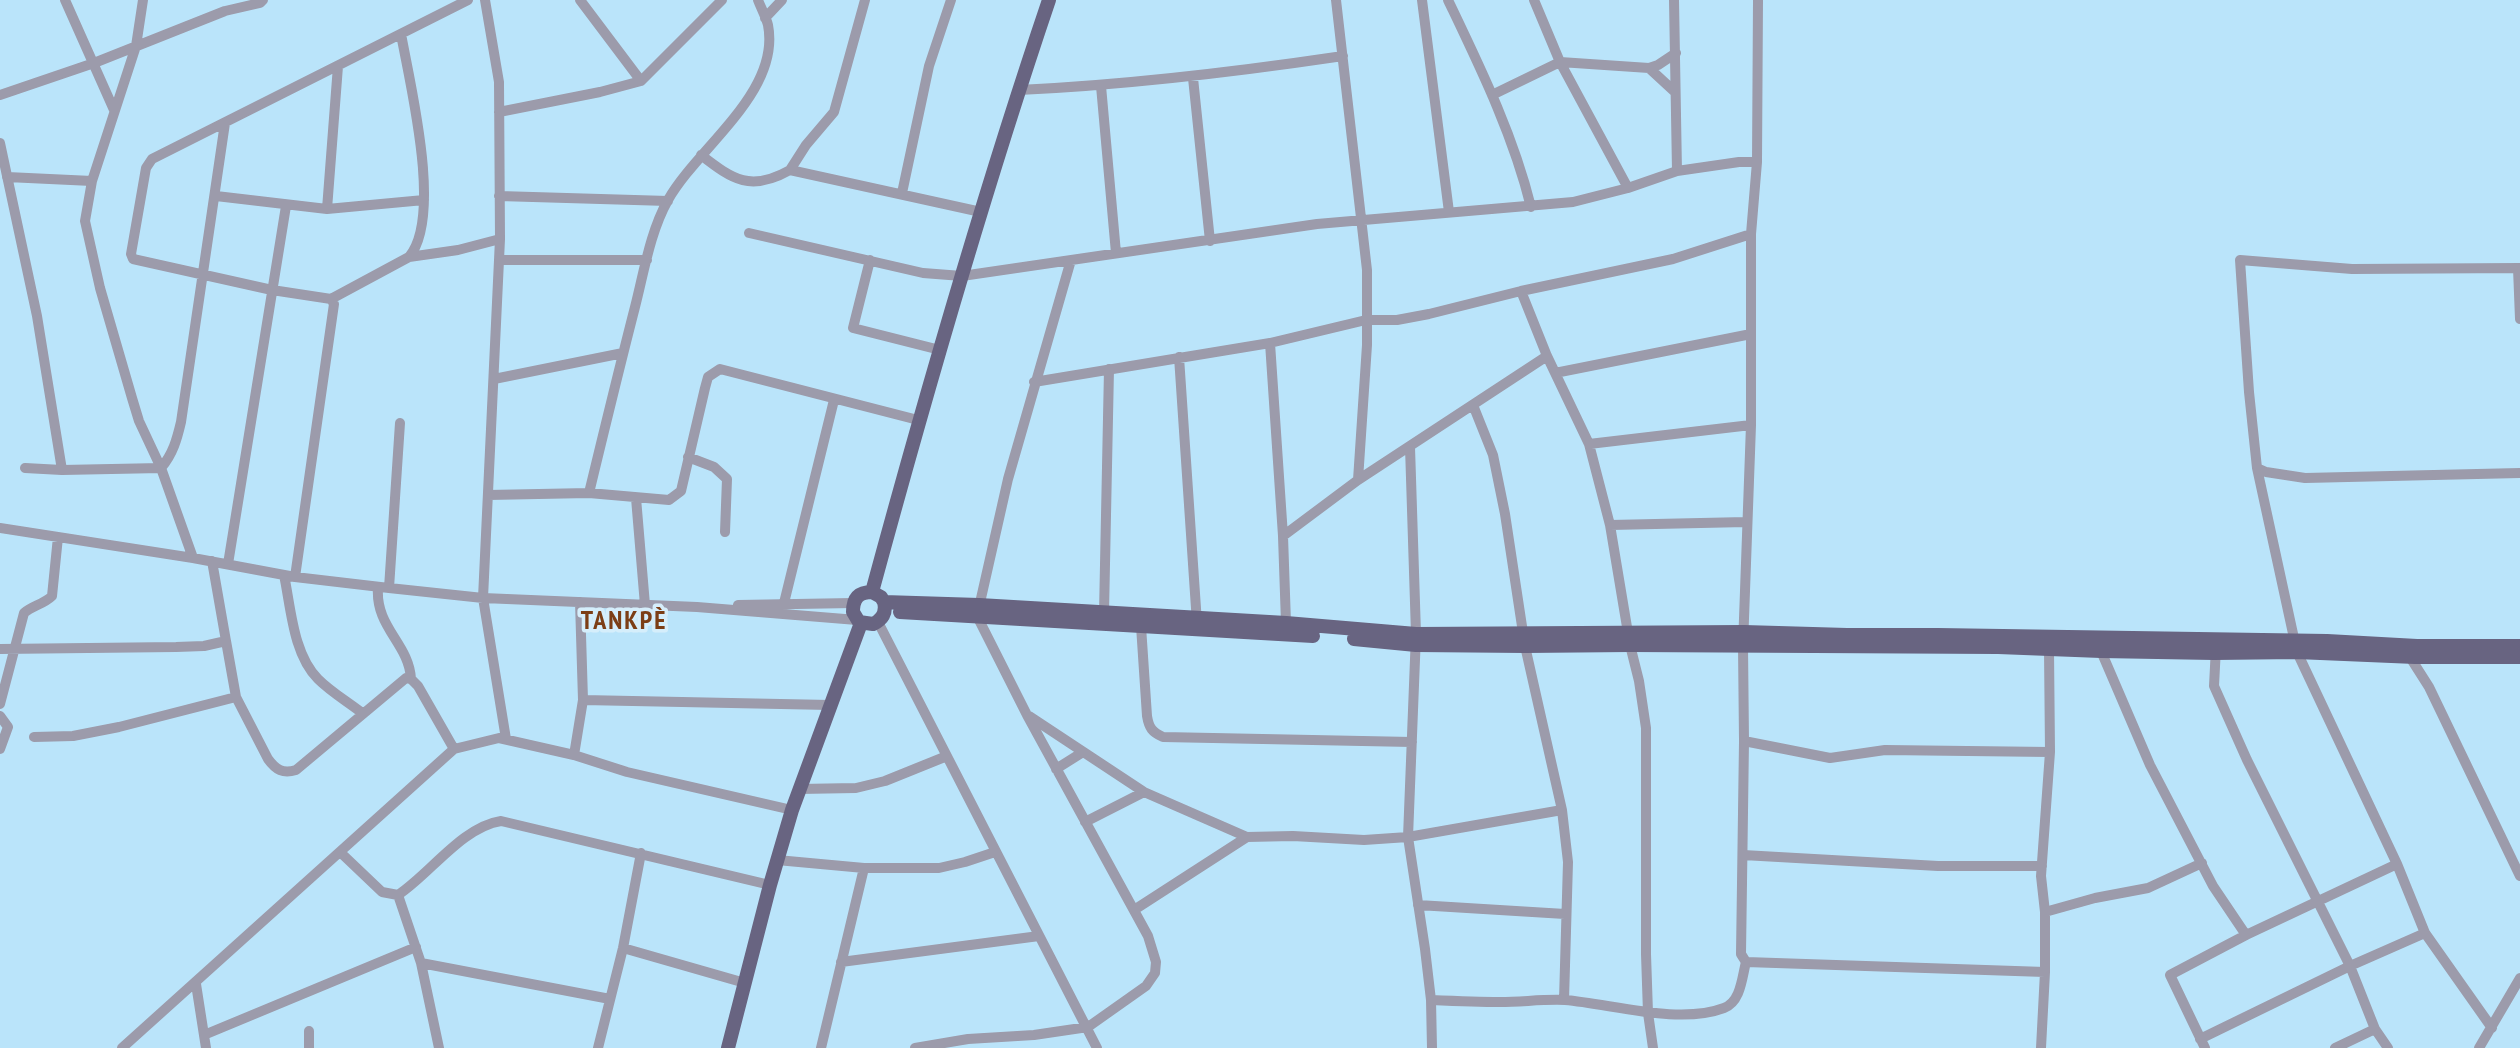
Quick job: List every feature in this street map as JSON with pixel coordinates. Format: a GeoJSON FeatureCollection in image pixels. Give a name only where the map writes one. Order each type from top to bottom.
{"type":"FeatureCollection","features":[{"type":"Feature","properties":{"kind":"main road"},"geometry":{"type":"LineString","coordinates":[[882,612],[872,592],[918,421],[1049,0]]}},
{"type":"Feature","properties":{"kind":"main road"},"geometry":{"type":"LineString","coordinates":[[872,592],[860,594],[853,603],[853,612],[859,621],[867,625],[882,612],[978,610],[1104,613],[1289,634],[1416,639],[1743,639],[1986,647],[2052,643],[2296,647],[2520,657]]}},
{"type":"Feature","properties":{"kind":"main road"},"geometry":{"type":"LineString","coordinates":[[978,610],[1141,626],[1286,624],[1416,639]]}},
{"type":"Feature","properties":{"kind":"main road"},"geometry":{"type":"LineString","coordinates":[[728,1048],[792,810],[859,621]]}},
{"type":"Feature","properties":{"kind":"main road"},"geometry":{"type":"LineString","coordinates":[[2408,651],[2520,646]]}},
{"type":"Feature","properties":{"kind":"street"},"geometry":{"type":"LineString","coordinates":[[65,0],[114,110]]}},
{"type":"Feature","properties":{"kind":"street"},"geometry":{"type":"LineString","coordinates":[[143,0],[136,46],[92,181],[85,221],[100,288],[139,421],[161,468],[193,558]]}},
{"type":"Feature","properties":{"kind":"street"},"geometry":{"type":"LineString","coordinates":[[0,95],[94,63],[225,11],[263,0]]}},
{"type":"Feature","properties":{"kind":"street"},"geometry":{"type":"LineString","coordinates":[[468,0],[158,156],[149,163],[131,254],[132,259],[138,262],[272,290],[331,299],[409,257],[458,250],[500,239]]}},
{"type":"Feature","properties":{"kind":"street"},"geometry":{"type":"LineString","coordinates":[[485,0],[497,69],[500,239],[483,598],[506,739]]}},
{"type":"Feature","properties":{"kind":"street"},"geometry":{"type":"LineString","coordinates":[[580,0],[640,80]]}},
{"type":"Feature","properties":{"kind":"street"},"geometry":{"type":"LineString","coordinates":[[499,112],[600,92],[640,80],[723,0]]}},
{"type":"Feature","properties":{"kind":"street"},"geometry":{"type":"LineString","coordinates":[[589,494],[647,260],[668,201],[701,155],[740,112],[762,76],[768,47],[768,25],[758,0]]}},
{"type":"Feature","properties":{"kind":"street"},"geometry":{"type":"LineString","coordinates":[[765,18],[782,0]]}},
{"type":"Feature","properties":{"kind":"street"},"geometry":{"type":"LineString","coordinates":[[701,155],[725,174],[749,182],[760,183],[775,179],[790,170],[806,145],[834,112],[865,0]]}},
{"type":"Feature","properties":{"kind":"street"},"geometry":{"type":"LineString","coordinates":[[902,193],[929,66],[951,0]]}},
{"type":"Feature","properties":{"kind":"street"},"geometry":{"type":"LineString","coordinates":[[1336,0],[1367,270],[1365,379],[1358,480]]}},
{"type":"Feature","properties":{"kind":"street"},"geometry":{"type":"LineString","coordinates":[[1422,0],[1449,212]]}},
{"type":"Feature","properties":{"kind":"street"},"geometry":{"type":"LineString","coordinates":[[1448,0],[1492,95],[1522,170],[1531,206]]}},
{"type":"Feature","properties":{"kind":"street"},"geometry":{"type":"LineString","coordinates":[[1534,0],[1560,62],[1628,188]]}},
{"type":"Feature","properties":{"kind":"street"},"geometry":{"type":"LineString","coordinates":[[1674,0],[1677,171]]}},
{"type":"Feature","properties":{"kind":"street"},"geometry":{"type":"LineString","coordinates":[[1431,1000],[1564,1000],[1648,1013],[1687,1013],[1725,1008],[1734,1002],[1738,994],[1746,962],[1741,954],[1743,639],[1751,425],[1751,234],[1757,162],[1758,0]]}},
{"type":"Feature","properties":{"kind":"street"},"geometry":{"type":"LineString","coordinates":[[401,34],[420,138],[424,201],[419,239],[416,249],[409,257]]}},
{"type":"Feature","properties":{"kind":"street"},"geometry":{"type":"LineString","coordinates":[[1492,95],[1560,62],[1648,68],[1676,53]]}},
{"type":"Feature","properties":{"kind":"street"},"geometry":{"type":"LineString","coordinates":[[1019,90],[1193,78],[1343,56]]}},
{"type":"Feature","properties":{"kind":"street"},"geometry":{"type":"LineString","coordinates":[[327,209],[338,66]]}},
{"type":"Feature","properties":{"kind":"street"},"geometry":{"type":"LineString","coordinates":[[1648,68],[1675,92]]}},
{"type":"Feature","properties":{"kind":"street"},"geometry":{"type":"LineString","coordinates":[[1193,78],[1210,241]]}},
{"type":"Feature","properties":{"kind":"street"},"geometry":{"type":"LineString","coordinates":[[1101,86],[1116,253]]}},
{"type":"Feature","properties":{"kind":"street"},"geometry":{"type":"LineString","coordinates":[[161,468],[177,442],[181,422],[205,275],[225,123]]}},
{"type":"Feature","properties":{"kind":"street"},"geometry":{"type":"LineString","coordinates":[[0,142],[37,316],[62,470]]}},
{"type":"Feature","properties":{"kind":"street"},"geometry":{"type":"LineString","coordinates":[[749,233],[923,273],[962,276],[1317,224],[1573,202],[1628,188],[1677,171],[1757,162]]}},
{"type":"Feature","properties":{"kind":"street"},"geometry":{"type":"LineString","coordinates":[[790,170],[981,212]]}},
{"type":"Feature","properties":{"kind":"street"},"geometry":{"type":"LineString","coordinates":[[7,177],[92,181]]}},
{"type":"Feature","properties":{"kind":"street"},"geometry":{"type":"LineString","coordinates":[[216,196],[327,209],[424,201]]}},
{"type":"Feature","properties":{"kind":"street"},"geometry":{"type":"LineString","coordinates":[[499,196],[668,201]]}},
{"type":"Feature","properties":{"kind":"street"},"geometry":{"type":"LineString","coordinates":[[228,564],[286,206]]}},
{"type":"Feature","properties":{"kind":"street"},"geometry":{"type":"LineString","coordinates":[[1034,382],[1270,343],[1366,320],[1397,320],[1429,314],[1521,291],[1672,259],[1751,234]]}},
{"type":"Feature","properties":{"kind":"street"},"geometry":{"type":"LineString","coordinates":[[499,260],[647,260]]}},
{"type":"Feature","properties":{"kind":"street"},"geometry":{"type":"LineString","coordinates":[[870,260],[853,328],[940,350]]}},
{"type":"Feature","properties":{"kind":"street"},"geometry":{"type":"LineString","coordinates":[[915,1048],[1087,1027],[1146,986],[1156,973],[1153,950],[1134,910],[1027,715],[978,610],[1007,479],[1071,260]]}},
{"type":"Feature","properties":{"kind":"street"},"geometry":{"type":"LineString","coordinates":[[2492,1028],[2425,933],[2397,864],[2296,647],[2257,468],[2240,260],[2352,269],[2519,268],[2520,319]]}},
{"type":"Feature","properties":{"kind":"street"},"geometry":{"type":"LineString","coordinates":[[1521,291],[1547,356],[1589,444],[1610,525],[1629,639],[1639,681],[1646,728],[1646,954],[1648,1013],[1653,1048]]}},
{"type":"Feature","properties":{"kind":"street"},"geometry":{"type":"LineString","coordinates":[[331,299],[334,304],[289,576],[295,631],[311,670],[319,680],[362,713]]}},
{"type":"Feature","properties":{"kind":"street"},"geometry":{"type":"LineString","coordinates":[[1555,373],[1751,334]]}},
{"type":"Feature","properties":{"kind":"street"},"geometry":{"type":"LineString","coordinates":[[1270,343],[1286,624]]}},
{"type":"Feature","properties":{"kind":"street"},"geometry":{"type":"LineString","coordinates":[[494,379],[623,353]]}},
{"type":"Feature","properties":{"kind":"street"},"geometry":{"type":"LineString","coordinates":[[1283,536],[1358,480],[1547,356]]}},
{"type":"Feature","properties":{"kind":"street"},"geometry":{"type":"LineString","coordinates":[[1179,357],[1197,624]]}},
{"type":"Feature","properties":{"kind":"street"},"geometry":{"type":"LineString","coordinates":[[488,495],[589,494],[669,500],[675,498],[681,491],[708,377],[720,369],[918,421]]}},
{"type":"Feature","properties":{"kind":"street"},"geometry":{"type":"LineString","coordinates":[[1104,613],[1109,369]]}},
{"type":"Feature","properties":{"kind":"street"},"geometry":{"type":"LineString","coordinates":[[784,603],[834,400]]}},
{"type":"Feature","properties":{"kind":"street"},"geometry":{"type":"LineString","coordinates":[[1473,405],[1493,455],[1525,640],[1562,810],[1568,862],[1564,1000]]}},
{"type":"Feature","properties":{"kind":"street"},"geometry":{"type":"LineString","coordinates":[[400,422],[384,588],[378,608],[406,658],[411,669],[411,679]]}},
{"type":"Feature","properties":{"kind":"street"},"geometry":{"type":"LineString","coordinates":[[1589,444],[1751,425]]}},
{"type":"Feature","properties":{"kind":"street"},"geometry":{"type":"LineString","coordinates":[[1410,446],[1416,639],[1408,837],[1431,1000],[1432,1048]]}},
{"type":"Feature","properties":{"kind":"street"},"geometry":{"type":"LineString","coordinates":[[688,457],[714,467],[727,479],[725,532]]}},
{"type":"Feature","properties":{"kind":"street"},"geometry":{"type":"LineString","coordinates":[[25,468],[161,468]]}},
{"type":"Feature","properties":{"kind":"street"},"geometry":{"type":"LineString","coordinates":[[2257,468],[2305,478],[2520,473]]}},
{"type":"Feature","properties":{"kind":"street"},"geometry":{"type":"LineString","coordinates":[[636,498],[645,605]]}},
{"type":"Feature","properties":{"kind":"street"},"geometry":{"type":"LineString","coordinates":[[1610,525],[1746,522]]}},
{"type":"Feature","properties":{"kind":"street"},"geometry":{"type":"LineString","coordinates":[[0,528],[212,561],[289,576],[384,588],[483,598],[697,607],[859,621]]}},
{"type":"Feature","properties":{"kind":"street"},"geometry":{"type":"LineString","coordinates":[[0,704],[24,613],[52,596],[58,537]]}},
{"type":"Feature","properties":{"kind":"street"},"geometry":{"type":"LineString","coordinates":[[212,561],[236,697],[274,768],[281,772],[296,770],[405,678],[411,679],[418,686],[454,749]]}},
{"type":"Feature","properties":{"kind":"street"},"geometry":{"type":"LineString","coordinates":[[574,755],[583,700],[579,602]]}},
{"type":"Feature","properties":{"kind":"street"},"geometry":{"type":"LineString","coordinates":[[697,607],[853,603]]}},
{"type":"Feature","properties":{"kind":"street"},"geometry":{"type":"LineString","coordinates":[[882,612],[947,756],[1097,1048]]}},
{"type":"Feature","properties":{"kind":"street"},"geometry":{"type":"LineString","coordinates":[[1141,626],[1147,716],[1153,733],[1163,737],[1412,742]]}},
{"type":"Feature","properties":{"kind":"street"},"geometry":{"type":"LineString","coordinates":[[0,649],[190,646],[226,641]]}},
{"type":"Feature","properties":{"kind":"street"},"geometry":{"type":"LineString","coordinates":[[2041,1048],[2045,972],[2042,866],[2050,752],[2052,643]]}},
{"type":"Feature","properties":{"kind":"street"},"geometry":{"type":"LineString","coordinates":[[2100,645],[2140,744],[2202,863],[2246,935]]}},
{"type":"Feature","properties":{"kind":"street"},"geometry":{"type":"LineString","coordinates":[[2216,647],[2214,686],[2247,761],[2350,967],[2375,1029],[2388,1048]]}},
{"type":"Feature","properties":{"kind":"street"},"geometry":{"type":"LineString","coordinates":[[2408,651],[2429,687],[2520,876]]}},
{"type":"Feature","properties":{"kind":"street"},"geometry":{"type":"LineString","coordinates":[[34,737],[73,736],[119,727],[236,697]]}},
{"type":"Feature","properties":{"kind":"street"},"geometry":{"type":"LineString","coordinates":[[583,700],[830,705]]}},
{"type":"Feature","properties":{"kind":"street"},"geometry":{"type":"LineString","coordinates":[[1027,715],[1144,792],[1247,837],[1293,836],[1364,840],[1408,837],[1562,810]]}},
{"type":"Feature","properties":{"kind":"street"},"geometry":{"type":"LineString","coordinates":[[0,716],[8,727],[0,749]]}},
{"type":"Feature","properties":{"kind":"street"},"geometry":{"type":"LineString","coordinates":[[122,1048],[454,749],[499,738],[506,739],[574,755],[627,772],[792,810]]}},
{"type":"Feature","properties":{"kind":"street"},"geometry":{"type":"LineString","coordinates":[[1744,741],[1830,758],[1885,750],[2050,752]]}},
{"type":"Feature","properties":{"kind":"street"},"geometry":{"type":"LineString","coordinates":[[1056,769],[1083,752]]}},
{"type":"Feature","properties":{"kind":"street"},"geometry":{"type":"LineString","coordinates":[[799,789],[856,788],[947,756]]}},
{"type":"Feature","properties":{"kind":"street"},"geometry":{"type":"LineString","coordinates":[[1085,822],[1144,792]]}},
{"type":"Feature","properties":{"kind":"street"},"geometry":{"type":"LineString","coordinates":[[398,895],[451,849],[485,825],[501,821],[770,885]]}},
{"type":"Feature","properties":{"kind":"street"},"geometry":{"type":"LineString","coordinates":[[1134,910],[1247,837]]}},
{"type":"Feature","properties":{"kind":"street"},"geometry":{"type":"LineString","coordinates":[[340,852],[382,892],[398,895]]}},
{"type":"Feature","properties":{"kind":"street"},"geometry":{"type":"LineString","coordinates":[[777,860],[864,869],[939,868],[995,852]]}},
{"type":"Feature","properties":{"kind":"street"},"geometry":{"type":"LineString","coordinates":[[598,1048],[623,948],[641,853]]}},
{"type":"Feature","properties":{"kind":"street"},"geometry":{"type":"LineString","coordinates":[[1743,855],[1938,866],[2042,866]]}},
{"type":"Feature","properties":{"kind":"street"},"geometry":{"type":"LineString","coordinates":[[2045,912],[2095,898],[2148,888],[2202,863]]}},
{"type":"Feature","properties":{"kind":"street"},"geometry":{"type":"LineString","coordinates":[[2397,864],[2246,935],[2171,975],[2203,1044],[2350,967],[2425,933]]}},
{"type":"Feature","properties":{"kind":"street"},"geometry":{"type":"LineString","coordinates":[[821,1048],[864,869]]}},
{"type":"Feature","properties":{"kind":"street"},"geometry":{"type":"LineString","coordinates":[[398,895],[421,963],[439,1048]]}},
{"type":"Feature","properties":{"kind":"street"},"geometry":{"type":"LineString","coordinates":[[1418,905],[1565,914]]}},
{"type":"Feature","properties":{"kind":"street"},"geometry":{"type":"LineString","coordinates":[[841,962],[1039,936]]}},
{"type":"Feature","properties":{"kind":"street"},"geometry":{"type":"LineString","coordinates":[[204,1035],[416,947]]}},
{"type":"Feature","properties":{"kind":"street"},"geometry":{"type":"LineString","coordinates":[[623,948],[746,983]]}},
{"type":"Feature","properties":{"kind":"street"},"geometry":{"type":"LineString","coordinates":[[1746,962],[2045,972]]}},
{"type":"Feature","properties":{"kind":"street"},"geometry":{"type":"LineString","coordinates":[[421,963],[610,999]]}},
{"type":"Feature","properties":{"kind":"street"},"geometry":{"type":"LineString","coordinates":[[2479,1048],[2519,981]]}},
{"type":"Feature","properties":{"kind":"street"},"geometry":{"type":"LineString","coordinates":[[196,984],[206,1048]]}},
{"type":"Feature","properties":{"kind":"street"},"geometry":{"type":"LineString","coordinates":[[2335,1048],[2375,1029]]}},
{"type":"Feature","properties":{"kind":"street"},"geometry":{"type":"LineString","coordinates":[[309,1031],[309,1048]]}},
{"type":"Feature","properties":{"kind":"district","name":"TANKPÈ"},"geometry":{"type":"Point","coordinates":[624,622]}}]}
